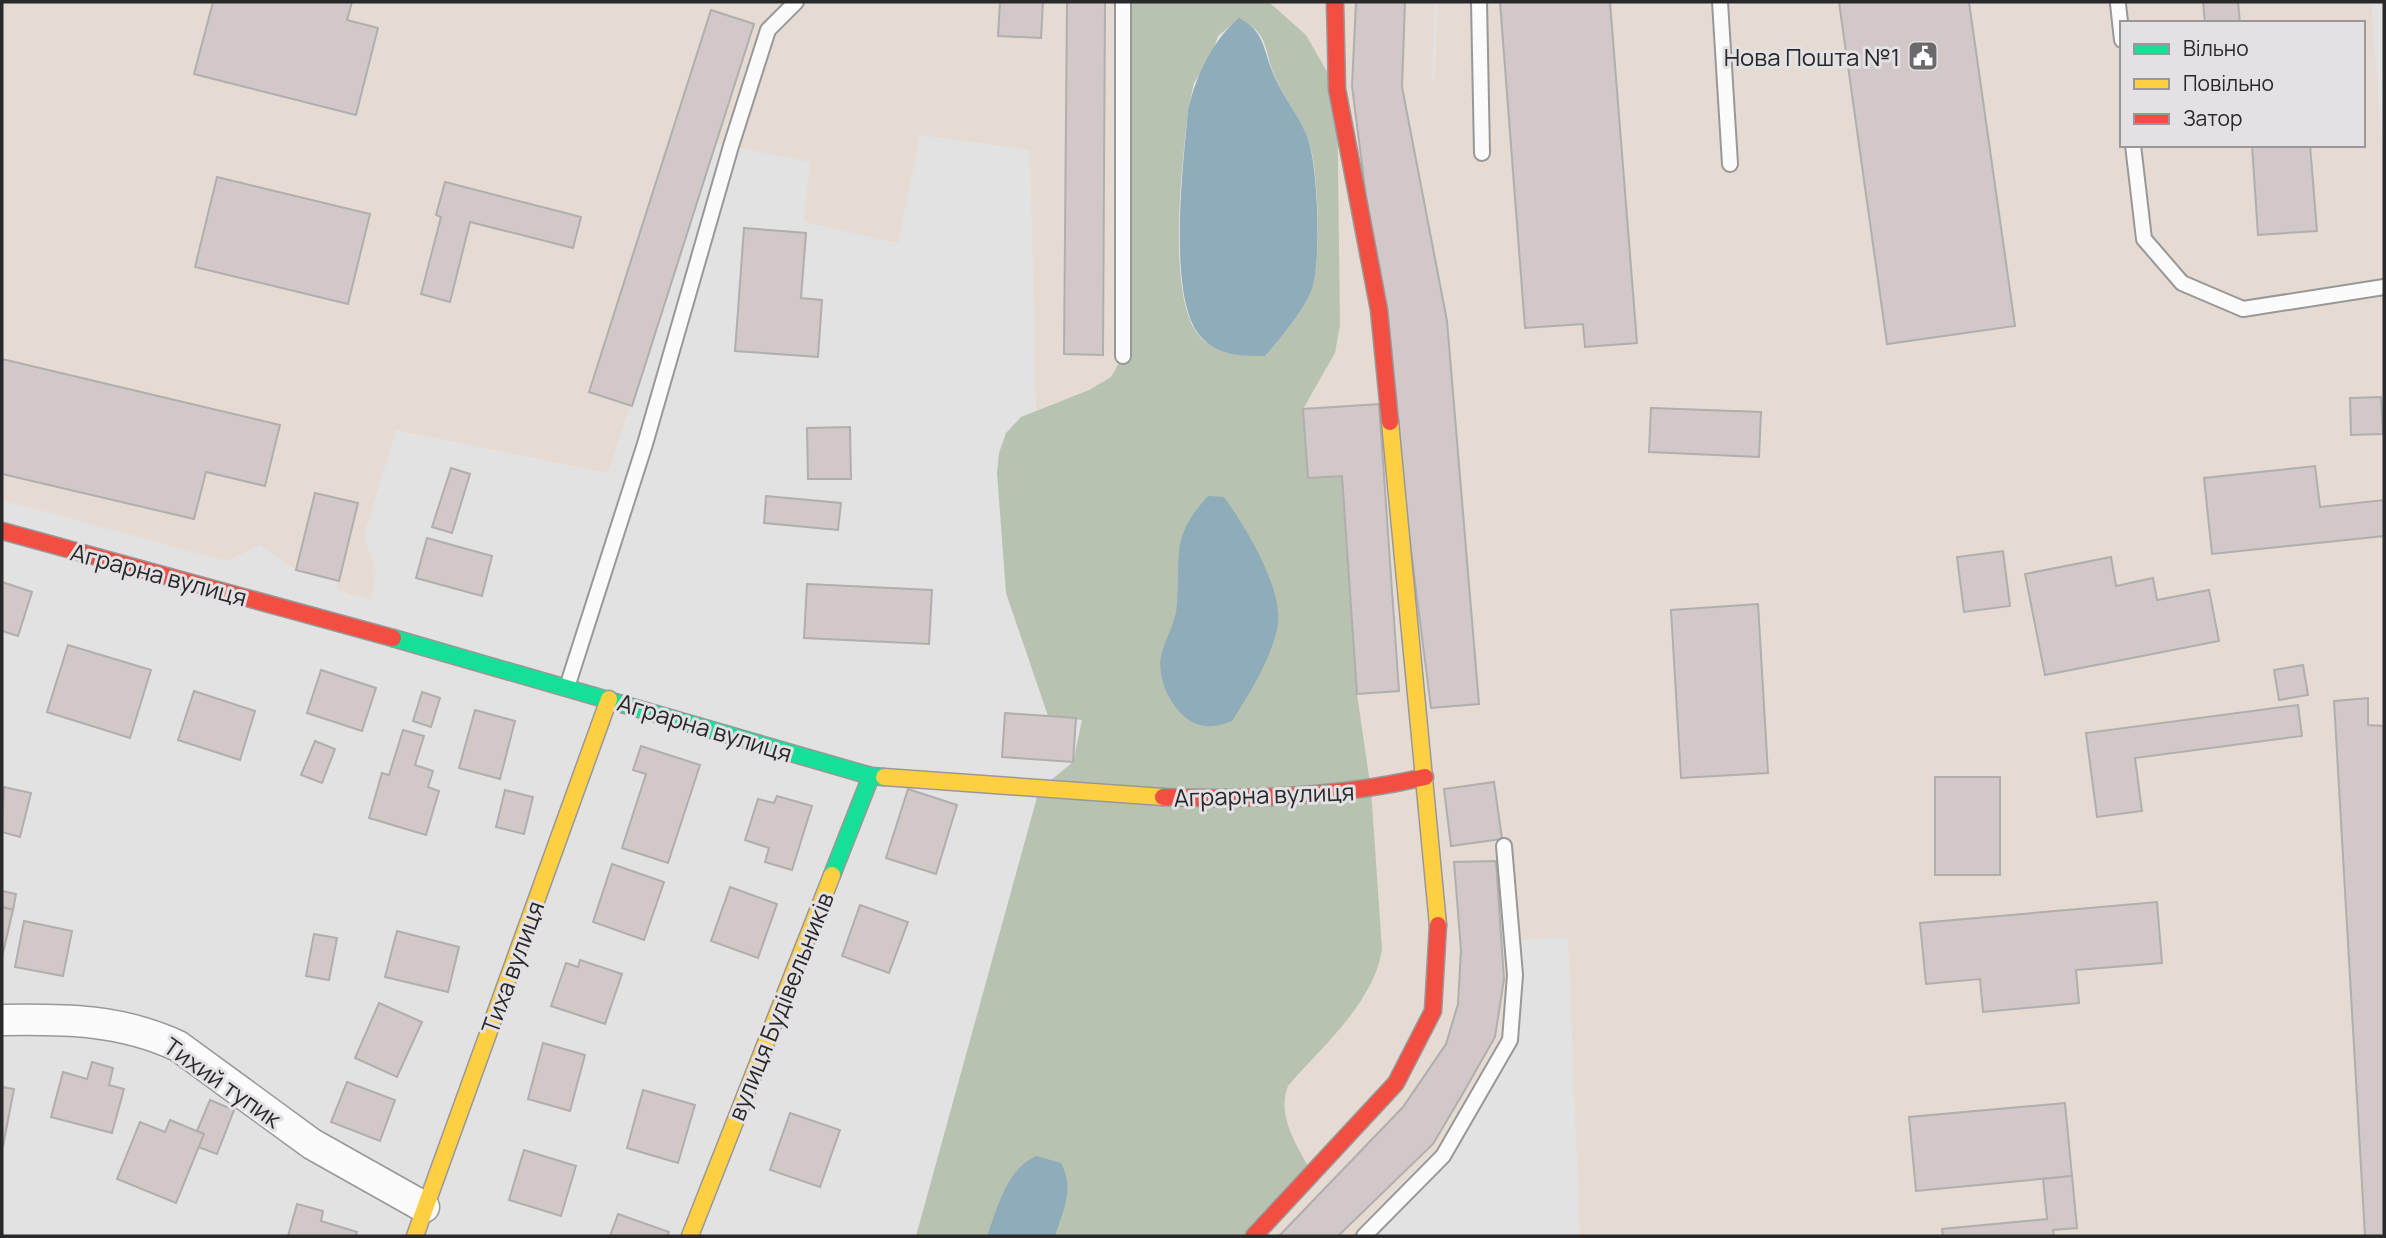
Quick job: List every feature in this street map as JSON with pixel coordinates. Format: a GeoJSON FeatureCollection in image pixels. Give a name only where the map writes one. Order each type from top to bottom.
{"type":"FeatureCollection","features":[{"type":"Feature","properties":{"kind":"street"},"geometry":{"type":"LineString","coordinates":[[1254,1236],[1395,1083],[1433,1011],[1439,933],[1379,310],[1337,89],[1335,2]]}},
{"type":"Feature","properties":{"kind":"street","name":"Аграрна вулиця"},"geometry":{"type":"LineString","coordinates":[[2,531],[567,686],[871,776],[1115,796],[1223,799],[1370,790],[1425,777]]}},
{"type":"Feature","properties":{"kind":"street","name":"Тиха вулиця"},"geometry":{"type":"LineString","coordinates":[[415,1236],[609,699]]}},
{"type":"Feature","properties":{"kind":"street","name":"вулиця Будівельників"},"geometry":{"type":"LineString","coordinates":[[690,1236],[871,776]]}},
{"type":"Feature","properties":{"kind":"street","name":"Тихий тупик"},"geometry":{"type":"LineString","coordinates":[[2,1020],[94,1020],[159,1037],[178,1046],[312,1144],[424,1207]]}},
{"type":"Feature","properties":{"kind":"lane"},"geometry":{"type":"LineString","coordinates":[[567,686],[645,444],[731,146],[768,30],[796,2]]}},
{"type":"Feature","properties":{"kind":"lane"},"geometry":{"type":"LineString","coordinates":[[1123,2],[1123,356]]}},
{"type":"Feature","properties":{"kind":"lane"},"geometry":{"type":"LineString","coordinates":[[1479,2],[1482,153]]}},
{"type":"Feature","properties":{"kind":"lane"},"geometry":{"type":"LineString","coordinates":[[1720,2],[1730,164]]}},
{"type":"Feature","properties":{"kind":"lane"},"geometry":{"type":"LineString","coordinates":[[2118,4],[2120,22]]}},
{"type":"Feature","properties":{"kind":"lane"},"geometry":{"type":"LineString","coordinates":[[2133,147],[2144,239],[2182,283],[2243,309],[2384,287]]}},
{"type":"Feature","properties":{"kind":"lane"},"geometry":{"type":"LineString","coordinates":[[1364,1236],[1443,1156],[1510,1040],[1516,975],[1504,846]]}},
{"type":"Feature","properties":{"kind":"shaded area"},"geometry":{"type":"Polygon","coordinates":[[[2,2],[1123,2],[1123,356],[1112,377],[1089,390],[1036,411],[1030,150],[920,135],[898,243],[804,222],[810,162],[716,143],[608,473],[396,430],[364,535],[376,572],[371,600],[337,590],[338,580],[296,570],[260,545],[227,561],[2,500],[2,2]]]}},
{"type":"Feature","properties":{"kind":"shaded area"},"geometry":{"type":"Polygon","coordinates":[[[1269,2],[1435,2],[1432,78],[1435,82],[1437,2],[2371,2],[2384,164],[2384,1236],[1580,1236],[1568,938],[1513,940],[1510,1040],[1443,1156],[1364,1236],[1254,1236],[1311,1174],[1285,1120],[1283,1099],[1288,1086],[1369,991],[1371,790],[1357,694],[1308,478],[1303,409],[1335,353],[1306,35],[1269,2]]]}},
{"type":"Feature","properties":{"kind":"green space"},"geometry":{"type":"Polygon","coordinates":[[[1123,2],[1269,2],[1306,35],[1337,89],[1340,325],[1335,353],[1303,409],[1308,478],[1342,476],[1357,694],[1371,790],[1382,949],[1377,969],[1358,1005],[1288,1086],[1285,1109],[1290,1131],[1312,1174],[1254,1236],[916,1236],[1039,790],[1073,762],[1082,720],[1048,716],[1006,593],[997,473],[999,453],[1006,433],[1021,417],[1089,390],[1111,377],[1123,356],[1123,2]],[[1239,19],[1218,36],[1211,57],[1194,83],[1188,110],[1180,194],[1180,261],[1189,318],[1200,337],[1221,350],[1265,356],[1299,313],[1313,286],[1316,273],[1318,210],[1314,166],[1307,136],[1276,79],[1265,44],[1249,24],[1239,19]]]}},
{"type":"Feature","properties":{"kind":"water"},"geometry":{"type":"Polygon","coordinates":[[[1239,18],[1260,37],[1276,80],[1304,129],[1311,149],[1316,188],[1318,233],[1313,286],[1299,313],[1265,356],[1222,351],[1201,337],[1190,318],[1180,262],[1181,194],[1188,110],[1206,60],[1221,37],[1239,18]]]}},
{"type":"Feature","properties":{"kind":"water"},"geometry":{"type":"Polygon","coordinates":[[[1208,496],[1224,497],[1242,525],[1270,579],[1278,614],[1277,629],[1269,653],[1239,711],[1232,721],[1208,726],[1191,721],[1175,707],[1165,687],[1160,666],[1176,611],[1183,535],[1188,523],[1208,496]]]}},
{"type":"Feature","properties":{"kind":"water"},"geometry":{"type":"Polygon","coordinates":[[[1036,1156],[1061,1163],[1065,1173],[1066,1200],[1055,1236],[987,1236],[1010,1180],[1017,1170],[1036,1156]]]}},
{"type":"Feature","properties":{"kind":"building"},"geometry":{"type":"Polygon","coordinates":[[[213,2],[352,2],[347,20],[378,28],[356,115],[194,74],[213,2]]]}},
{"type":"Feature","properties":{"kind":"building"},"geometry":{"type":"Polygon","coordinates":[[[1000,2],[1043,2],[1041,38],[998,36],[1000,2]]]}},
{"type":"Feature","properties":{"kind":"building"},"geometry":{"type":"Polygon","coordinates":[[[1067,2],[1105,2],[1103,355],[1064,354],[1067,2]]]}},
{"type":"Feature","properties":{"kind":"building"},"geometry":{"type":"Polygon","coordinates":[[[1356,2],[1405,2],[1402,87],[1447,321],[1479,704],[1431,708],[1352,86],[1356,2]]]}},
{"type":"Feature","properties":{"kind":"building"},"geometry":{"type":"Polygon","coordinates":[[[1500,2],[1610,2],[1637,343],[1585,347],[1583,324],[1525,328],[1500,2]]]}},
{"type":"Feature","properties":{"kind":"building"},"geometry":{"type":"Polygon","coordinates":[[[1839,2],[1969,2],[2015,326],[1887,344],[1839,2]]]}},
{"type":"Feature","properties":{"kind":"building"},"geometry":{"type":"Polygon","coordinates":[[[2203,2],[2238,2],[2240,21],[2205,21],[2203,2]]]}},
{"type":"Feature","properties":{"kind":"building"},"geometry":{"type":"Polygon","coordinates":[[[711,10],[754,24],[632,406],[589,392],[711,10]]]}},
{"type":"Feature","properties":{"kind":"building"},"geometry":{"type":"Polygon","coordinates":[[[2252,147],[2310,147],[2317,231],[2258,235],[2252,147]]]}},
{"type":"Feature","properties":{"kind":"building"},"geometry":{"type":"Polygon","coordinates":[[[217,177],[370,214],[348,304],[195,267],[217,177]]]}},
{"type":"Feature","properties":{"kind":"building"},"geometry":{"type":"Polygon","coordinates":[[[445,182],[581,217],[573,248],[470,222],[450,302],[421,294],[441,217],[436,215],[445,182]]]}},
{"type":"Feature","properties":{"kind":"building"},"geometry":{"type":"Polygon","coordinates":[[[744,228],[806,233],[801,298],[822,300],[818,357],[735,351],[744,228]]]}},
{"type":"Feature","properties":{"kind":"building"},"geometry":{"type":"Polygon","coordinates":[[[2,359],[280,425],[265,486],[206,472],[194,519],[2,474],[2,359]]]}},
{"type":"Feature","properties":{"kind":"building"},"geometry":{"type":"Polygon","coordinates":[[[2381,397],[2383,434],[2351,435],[2350,398],[2381,397]]]}},
{"type":"Feature","properties":{"kind":"building"},"geometry":{"type":"Polygon","coordinates":[[[1379,404],[1399,691],[1357,694],[1342,476],[1308,478],[1303,409],[1379,404]]]}},
{"type":"Feature","properties":{"kind":"building"},"geometry":{"type":"Polygon","coordinates":[[[1651,408],[1761,412],[1759,457],[1649,452],[1651,408]]]}},
{"type":"Feature","properties":{"kind":"building"},"geometry":{"type":"Polygon","coordinates":[[[850,427],[851,479],[808,479],[807,428],[850,427]]]}},
{"type":"Feature","properties":{"kind":"building"},"geometry":{"type":"Polygon","coordinates":[[[2315,466],[2320,507],[2384,500],[2384,536],[2212,554],[2204,478],[2315,466]]]}},
{"type":"Feature","properties":{"kind":"building"},"geometry":{"type":"Polygon","coordinates":[[[451,468],[470,474],[452,533],[432,527],[451,468]]]}},
{"type":"Feature","properties":{"kind":"building"},"geometry":{"type":"Polygon","coordinates":[[[315,493],[358,503],[339,581],[296,570],[315,493]]]}},
{"type":"Feature","properties":{"kind":"building"},"geometry":{"type":"Polygon","coordinates":[[[766,496],[841,503],[838,530],[764,523],[766,496]]]}},
{"type":"Feature","properties":{"kind":"building"},"geometry":{"type":"Polygon","coordinates":[[[427,538],[492,556],[482,596],[416,578],[427,538]]]}},
{"type":"Feature","properties":{"kind":"building"},"geometry":{"type":"Polygon","coordinates":[[[2003,551],[2010,606],[1964,612],[1957,557],[2003,551]]]}},
{"type":"Feature","properties":{"kind":"building"},"geometry":{"type":"Polygon","coordinates":[[[2111,557],[2116,586],[2153,578],[2157,600],[2209,590],[2219,641],[2045,675],[2025,574],[2111,557]]]}},
{"type":"Feature","properties":{"kind":"building"},"geometry":{"type":"Polygon","coordinates":[[[2,582],[32,592],[18,636],[2,631],[2,582]]]}},
{"type":"Feature","properties":{"kind":"building"},"geometry":{"type":"Polygon","coordinates":[[[807,584],[932,590],[929,644],[804,638],[807,584]]]}},
{"type":"Feature","properties":{"kind":"building"},"geometry":{"type":"Polygon","coordinates":[[[1758,604],[1768,773],[1681,778],[1671,610],[1758,604]]]}},
{"type":"Feature","properties":{"kind":"building"},"geometry":{"type":"Polygon","coordinates":[[[68,645],[151,670],[130,738],[47,712],[68,645]]]}},
{"type":"Feature","properties":{"kind":"building"},"geometry":{"type":"Polygon","coordinates":[[[2303,665],[2308,695],[2279,700],[2274,670],[2303,665]]]}},
{"type":"Feature","properties":{"kind":"building"},"geometry":{"type":"Polygon","coordinates":[[[321,670],[376,688],[362,731],[307,713],[321,670]]]}},
{"type":"Feature","properties":{"kind":"building"},"geometry":{"type":"Polygon","coordinates":[[[194,691],[255,711],[240,760],[178,740],[194,691]]]}},
{"type":"Feature","properties":{"kind":"building"},"geometry":{"type":"Polygon","coordinates":[[[422,692],[440,698],[431,727],[413,721],[422,692]]]}},
{"type":"Feature","properties":{"kind":"building"},"geometry":{"type":"Polygon","coordinates":[[[2368,698],[2368,725],[2384,726],[2384,1236],[2365,1236],[2334,701],[2368,698]]]}},
{"type":"Feature","properties":{"kind":"building"},"geometry":{"type":"Polygon","coordinates":[[[2298,705],[2302,736],[2135,758],[2142,811],[2097,817],[2086,733],[2298,705]]]}},
{"type":"Feature","properties":{"kind":"building"},"geometry":{"type":"Polygon","coordinates":[[[475,710],[515,721],[500,779],[459,768],[475,710]]]}},
{"type":"Feature","properties":{"kind":"building"},"geometry":{"type":"Polygon","coordinates":[[[1005,713],[1076,718],[1073,762],[1002,757],[1005,713]]]}},
{"type":"Feature","properties":{"kind":"building"},"geometry":{"type":"Polygon","coordinates":[[[403,730],[424,736],[415,765],[433,771],[428,787],[439,791],[426,835],[369,818],[382,773],[389,775],[403,730]]]}},
{"type":"Feature","properties":{"kind":"building"},"geometry":{"type":"Polygon","coordinates":[[[315,741],[335,749],[322,783],[301,775],[315,741]]]}},
{"type":"Feature","properties":{"kind":"building"},"geometry":{"type":"Polygon","coordinates":[[[641,746],[700,765],[668,863],[622,848],[646,774],[633,770],[641,746]]]}},
{"type":"Feature","properties":{"kind":"building"},"geometry":{"type":"Polygon","coordinates":[[[1935,777],[2000,777],[2000,875],[1935,875],[1935,777]]]}},
{"type":"Feature","properties":{"kind":"building"},"geometry":{"type":"Polygon","coordinates":[[[1494,782],[1502,839],[1451,846],[1444,789],[1494,782]]]}},
{"type":"Feature","properties":{"kind":"building"},"geometry":{"type":"Polygon","coordinates":[[[4,787],[31,793],[20,837],[2,832],[4,787]]]}},
{"type":"Feature","properties":{"kind":"building"},"geometry":{"type":"Polygon","coordinates":[[[908,789],[957,805],[936,874],[886,858],[908,789]]]}},
{"type":"Feature","properties":{"kind":"building"},"geometry":{"type":"Polygon","coordinates":[[[505,790],[533,797],[524,834],[496,827],[505,790]]]}},
{"type":"Feature","properties":{"kind":"building"},"geometry":{"type":"Polygon","coordinates":[[[777,796],[812,806],[792,870],[765,862],[769,848],[745,840],[758,799],[774,803],[777,796]]]}},
{"type":"Feature","properties":{"kind":"building"},"geometry":{"type":"Polygon","coordinates":[[[1496,861],[1504,979],[1495,1037],[1462,1095],[1433,1144],[1338,1236],[1279,1236],[1403,1107],[1446,1044],[1458,1004],[1461,950],[1454,862],[1496,861]]]}},
{"type":"Feature","properties":{"kind":"building"},"geometry":{"type":"Polygon","coordinates":[[[612,864],[664,882],[644,940],[593,922],[612,864]]]}},
{"type":"Feature","properties":{"kind":"building"},"geometry":{"type":"Polygon","coordinates":[[[730,887],[777,904],[758,958],[711,941],[730,887]]]}},
{"type":"Feature","properties":{"kind":"building"},"geometry":{"type":"Polygon","coordinates":[[[2,891],[16,894],[13,910],[2,907],[2,891]]]}},
{"type":"Feature","properties":{"kind":"building"},"geometry":{"type":"Polygon","coordinates":[[[2157,902],[2162,963],[2076,970],[2079,1003],[1983,1012],[1980,979],[1926,984],[1920,923],[2157,902]]]}},
{"type":"Feature","properties":{"kind":"building"},"geometry":{"type":"Polygon","coordinates":[[[860,905],[908,922],[889,973],[842,956],[860,905]]]}},
{"type":"Feature","properties":{"kind":"building"},"geometry":{"type":"Polygon","coordinates":[[[2,907],[13,910],[2,957],[2,907]]]}},
{"type":"Feature","properties":{"kind":"building"},"geometry":{"type":"Polygon","coordinates":[[[24,921],[72,931],[63,976],[15,967],[24,921]]]}},
{"type":"Feature","properties":{"kind":"building"},"geometry":{"type":"Polygon","coordinates":[[[397,931],[459,947],[448,992],[385,977],[397,931]]]}},
{"type":"Feature","properties":{"kind":"building"},"geometry":{"type":"Polygon","coordinates":[[[314,934],[337,938],[329,980],[306,976],[314,934]]]}},
{"type":"Feature","properties":{"kind":"building"},"geometry":{"type":"Polygon","coordinates":[[[580,960],[622,974],[605,1024],[551,1006],[566,963],[578,967],[580,960]]]}},
{"type":"Feature","properties":{"kind":"building"},"geometry":{"type":"Polygon","coordinates":[[[379,1003],[422,1022],[397,1077],[355,1058],[379,1003]]]}},
{"type":"Feature","properties":{"kind":"building"},"geometry":{"type":"Polygon","coordinates":[[[543,1043],[585,1055],[570,1111],[528,1099],[543,1043]]]}},
{"type":"Feature","properties":{"kind":"building"},"geometry":{"type":"Polygon","coordinates":[[[92,1062],[113,1068],[109,1085],[124,1089],[112,1133],[51,1117],[63,1072],[87,1079],[92,1062]]]}},
{"type":"Feature","properties":{"kind":"building"},"geometry":{"type":"Polygon","coordinates":[[[347,1082],[395,1100],[380,1141],[331,1122],[347,1082]]]}},
{"type":"Feature","properties":{"kind":"building"},"geometry":{"type":"Polygon","coordinates":[[[2,1087],[14,1089],[3,1146],[2,1145],[2,1087]]]}},
{"type":"Feature","properties":{"kind":"building"},"geometry":{"type":"Polygon","coordinates":[[[643,1090],[695,1105],[678,1163],[627,1148],[643,1090]]]}},
{"type":"Feature","properties":{"kind":"building"},"geometry":{"type":"Polygon","coordinates":[[[210,1100],[234,1110],[217,1154],[198,1147],[204,1134],[197,1131],[210,1100]]]}},
{"type":"Feature","properties":{"kind":"building"},"geometry":{"type":"Polygon","coordinates":[[[2065,1103],[2072,1176],[1916,1191],[1909,1117],[2065,1103]]]}},
{"type":"Feature","properties":{"kind":"building"},"geometry":{"type":"Polygon","coordinates":[[[790,1113],[840,1130],[820,1187],[770,1170],[790,1113]]]}},
{"type":"Feature","properties":{"kind":"building"},"geometry":{"type":"Polygon","coordinates":[[[170,1120],[204,1134],[176,1203],[117,1179],[140,1122],[165,1132],[170,1120]]]}},
{"type":"Feature","properties":{"kind":"building"},"geometry":{"type":"Polygon","coordinates":[[[524,1150],[576,1166],[561,1216],[509,1200],[524,1150]]]}},
{"type":"Feature","properties":{"kind":"building"},"geometry":{"type":"Polygon","coordinates":[[[2072,1176],[2077,1228],[2053,1230],[2054,1236],[1943,1236],[1942,1229],[2047,1219],[2043,1179],[2072,1176]]]}},
{"type":"Feature","properties":{"kind":"building"},"geometry":{"type":"Polygon","coordinates":[[[297,1204],[323,1211],[321,1221],[357,1232],[356,1236],[288,1236],[297,1204]]]}},
{"type":"Feature","properties":{"kind":"building"},"geometry":{"type":"Polygon","coordinates":[[[618,1214],[669,1232],[667,1236],[610,1236],[618,1214]]]}},
{"type":"Feature","properties":{"kind":"traffic: fast"},"geometry":{"type":"LineString","coordinates":[[393,638],[871,776],[884,777]]}},
{"type":"Feature","properties":{"kind":"traffic: fast"},"geometry":{"type":"LineString","coordinates":[[832,875],[871,776]]}},
{"type":"Feature","properties":{"kind":"traffic: slow"},"geometry":{"type":"LineString","coordinates":[[1390,422],[1438,925]]}},
{"type":"Feature","properties":{"kind":"traffic: slow"},"geometry":{"type":"LineString","coordinates":[[415,1236],[609,699]]}},
{"type":"Feature","properties":{"kind":"traffic: slow"},"geometry":{"type":"LineString","coordinates":[[884,777],[1163,797]]}},
{"type":"Feature","properties":{"kind":"traffic: slow"},"geometry":{"type":"LineString","coordinates":[[690,1236],[832,875]]}},
{"type":"Feature","properties":{"kind":"traffic: jam"},"geometry":{"type":"LineString","coordinates":[[1335,2],[1337,89],[1379,310],[1390,422]]}},
{"type":"Feature","properties":{"kind":"traffic: jam"},"geometry":{"type":"LineString","coordinates":[[2,531],[393,638]]}},
{"type":"Feature","properties":{"kind":"traffic: jam"},"geometry":{"type":"LineString","coordinates":[[1163,797],[1295,796],[1361,789],[1425,777]]}},
{"type":"Feature","properties":{"kind":"traffic: jam"},"geometry":{"type":"LineString","coordinates":[[1254,1236],[1396,1083],[1433,1011],[1438,925]]}},
{"type":"Feature","properties":{"kind":"place","name":"Нова Пошта №1"},"geometry":{"type":"Point","coordinates":[1923,56]}}]}
